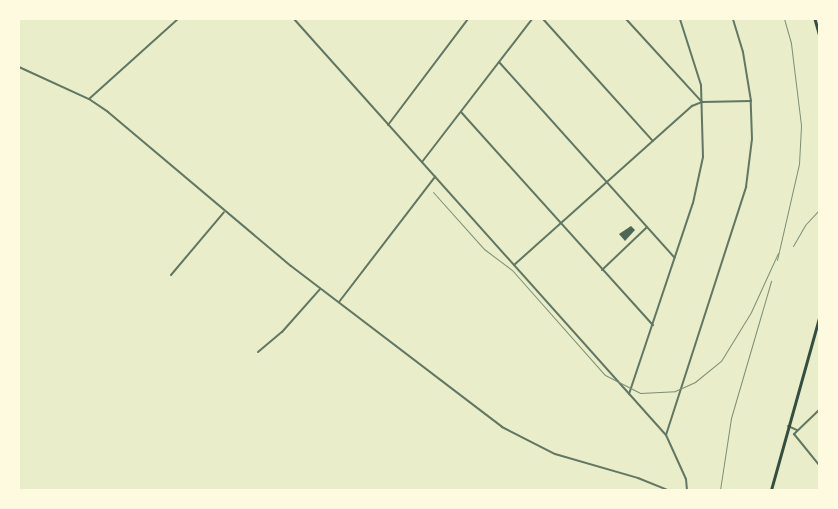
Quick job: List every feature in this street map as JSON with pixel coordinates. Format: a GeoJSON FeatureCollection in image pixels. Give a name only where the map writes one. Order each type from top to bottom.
{"type":"FeatureCollection","features":[{"type":"Feature","properties":{"kind":"main road"},"geometry":{"type":"LineString","coordinates":[[816,19],[819,33]]}},
{"type":"Feature","properties":{"kind":"main road"},"geometry":{"type":"LineString","coordinates":[[772,490],[819,318]]}},
{"type":"Feature","properties":{"kind":"street"},"geometry":{"type":"LineString","coordinates":[[89,99],[178,19]]}},
{"type":"Feature","properties":{"kind":"street"},"geometry":{"type":"LineString","coordinates":[[294,19],[666,434],[686,479],[687,490]]}},
{"type":"Feature","properties":{"kind":"street"},"geometry":{"type":"LineString","coordinates":[[388,125],[468,19]]}},
{"type":"Feature","properties":{"kind":"street"},"geometry":{"type":"LineString","coordinates":[[422,162],[532,19]]}},
{"type":"Feature","properties":{"kind":"street"},"geometry":{"type":"LineString","coordinates":[[543,19],[653,141]]}},
{"type":"Feature","properties":{"kind":"street"},"geometry":{"type":"LineString","coordinates":[[626,19],[702,102],[708,105],[751,101]]}},
{"type":"Feature","properties":{"kind":"street"},"geometry":{"type":"LineString","coordinates":[[629,394],[675,258],[700,175],[704,138],[697,62],[680,19]]}},
{"type":"Feature","properties":{"kind":"street"},"geometry":{"type":"LineString","coordinates":[[666,434],[744,197],[750,160],[751,101],[743,52],[732,19]]}},
{"type":"Feature","properties":{"kind":"street"},"geometry":{"type":"LineString","coordinates":[[499,62],[675,258]]}},
{"type":"Feature","properties":{"kind":"street"},"geometry":{"type":"LineString","coordinates":[[19,67],[89,99],[320,289],[515,435],[555,454],[638,478],[667,490]]}},
{"type":"Feature","properties":{"kind":"street"},"geometry":{"type":"LineString","coordinates":[[514,265],[695,104],[702,102]]}},
{"type":"Feature","properties":{"kind":"street"},"geometry":{"type":"LineString","coordinates":[[461,112],[653,325]]}},
{"type":"Feature","properties":{"kind":"street"},"geometry":{"type":"LineString","coordinates":[[338,303],[435,177]]}},
{"type":"Feature","properties":{"kind":"street"},"geometry":{"type":"LineString","coordinates":[[171,275],[225,211]]}},
{"type":"Feature","properties":{"kind":"street"},"geometry":{"type":"LineString","coordinates":[[602,270],[646,227]]}},
{"type":"Feature","properties":{"kind":"street"},"geometry":{"type":"LineString","coordinates":[[258,352],[282,332],[320,289]]}},
{"type":"Feature","properties":{"kind":"street"},"geometry":{"type":"LineString","coordinates":[[819,410],[797,430],[795,438],[819,465]]}},
{"type":"Feature","properties":{"kind":"street"},"geometry":{"type":"LineString","coordinates":[[788,426],[797,430]]}},
{"type":"Feature","properties":{"kind":"building"},"geometry":{"type":"Polygon","coordinates":[[[631,226],[635,230],[625,241],[619,234],[631,226]]]}},
{"type":"Feature","properties":{"kind":"railway"},"geometry":{"type":"LineString","coordinates":[[777,260],[799,164],[801,125],[791,43],[784,19]]}},
{"type":"Feature","properties":{"kind":"railway"},"geometry":{"type":"LineString","coordinates":[[433,192],[484,249],[512,270],[605,375],[640,393],[675,391],[695,382],[721,361],[751,312],[778,253]]}},
{"type":"Feature","properties":{"kind":"railway"},"geometry":{"type":"LineString","coordinates":[[793,246],[805,225],[819,210]]}},
{"type":"Feature","properties":{"kind":"railway"},"geometry":{"type":"LineString","coordinates":[[720,490],[731,418],[771,281]]}}]}
